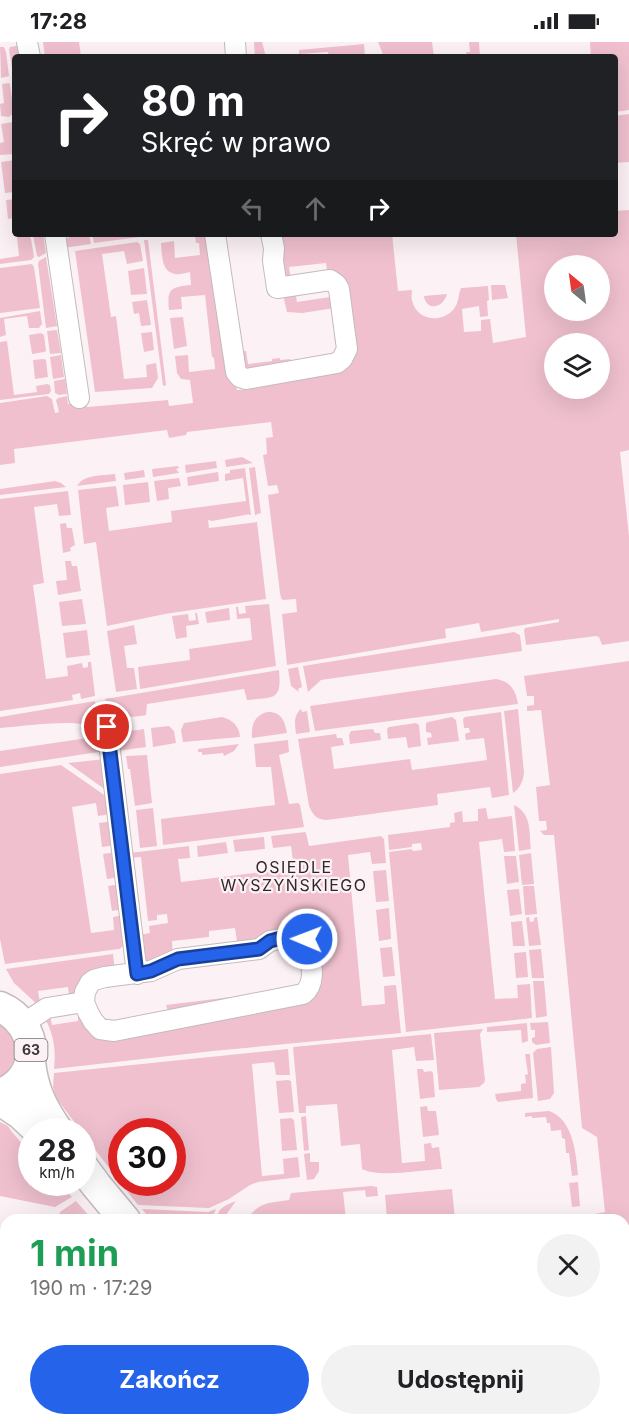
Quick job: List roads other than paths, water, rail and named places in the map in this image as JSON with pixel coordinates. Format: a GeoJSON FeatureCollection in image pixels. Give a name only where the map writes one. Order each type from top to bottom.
{"type":"FeatureCollection","features":[{"type":"Feature","properties":{"kind":"main road","name":"63"},"geometry":{"type":"LineString","coordinates":[[0,1094],[17,1084],[25,1074],[32,1049],[29,1035],[6,1010]]}},
{"type":"Feature","properties":{"kind":"main road","name":"63"},"geometry":{"type":"LineString","coordinates":[[30,1062],[32,1081],[50,1118]]}},
{"type":"Feature","properties":{"kind":"main road"},"geometry":{"type":"LineString","coordinates":[[0,1100],[25,1118]]}},
{"type":"Feature","properties":{"kind":"main road"},"geometry":{"type":"LineString","coordinates":[[96,1185],[120,1214]]}},
{"type":"Feature","properties":{"kind":"street"},"geometry":{"type":"LineString","coordinates":[[55,237],[79,398]]}},
{"type":"Feature","properties":{"kind":"street"},"geometry":{"type":"LineString","coordinates":[[215,237],[236,372],[240,377],[246,379],[337,363],[347,349],[339,289],[336,284],[330,280],[277,288],[272,237]]}},
{"type":"Feature","properties":{"kind":"street"},"geometry":{"type":"LineString","coordinates":[[107,727],[137,974]]}},
{"type":"Feature","properties":{"kind":"street"},"geometry":{"type":"LineString","coordinates":[[301,935],[307,939],[312,978],[311,984],[303,994],[114,1031],[104,1030],[97,1026],[84,1002],[87,988],[94,980],[137,974],[151,971],[178,959],[259,949],[270,941],[301,935]]}},
{"type":"Feature","properties":{"kind":"street"},"geometry":{"type":"LineString","coordinates":[[6,1010],[47,1008],[84,1002]]}},
{"type":"Feature","properties":{"kind":"district","name":"OSIEDLE WYSZYŃSKIEGO"},"geometry":{"type":"Point","coordinates":[294,876]}}]}
